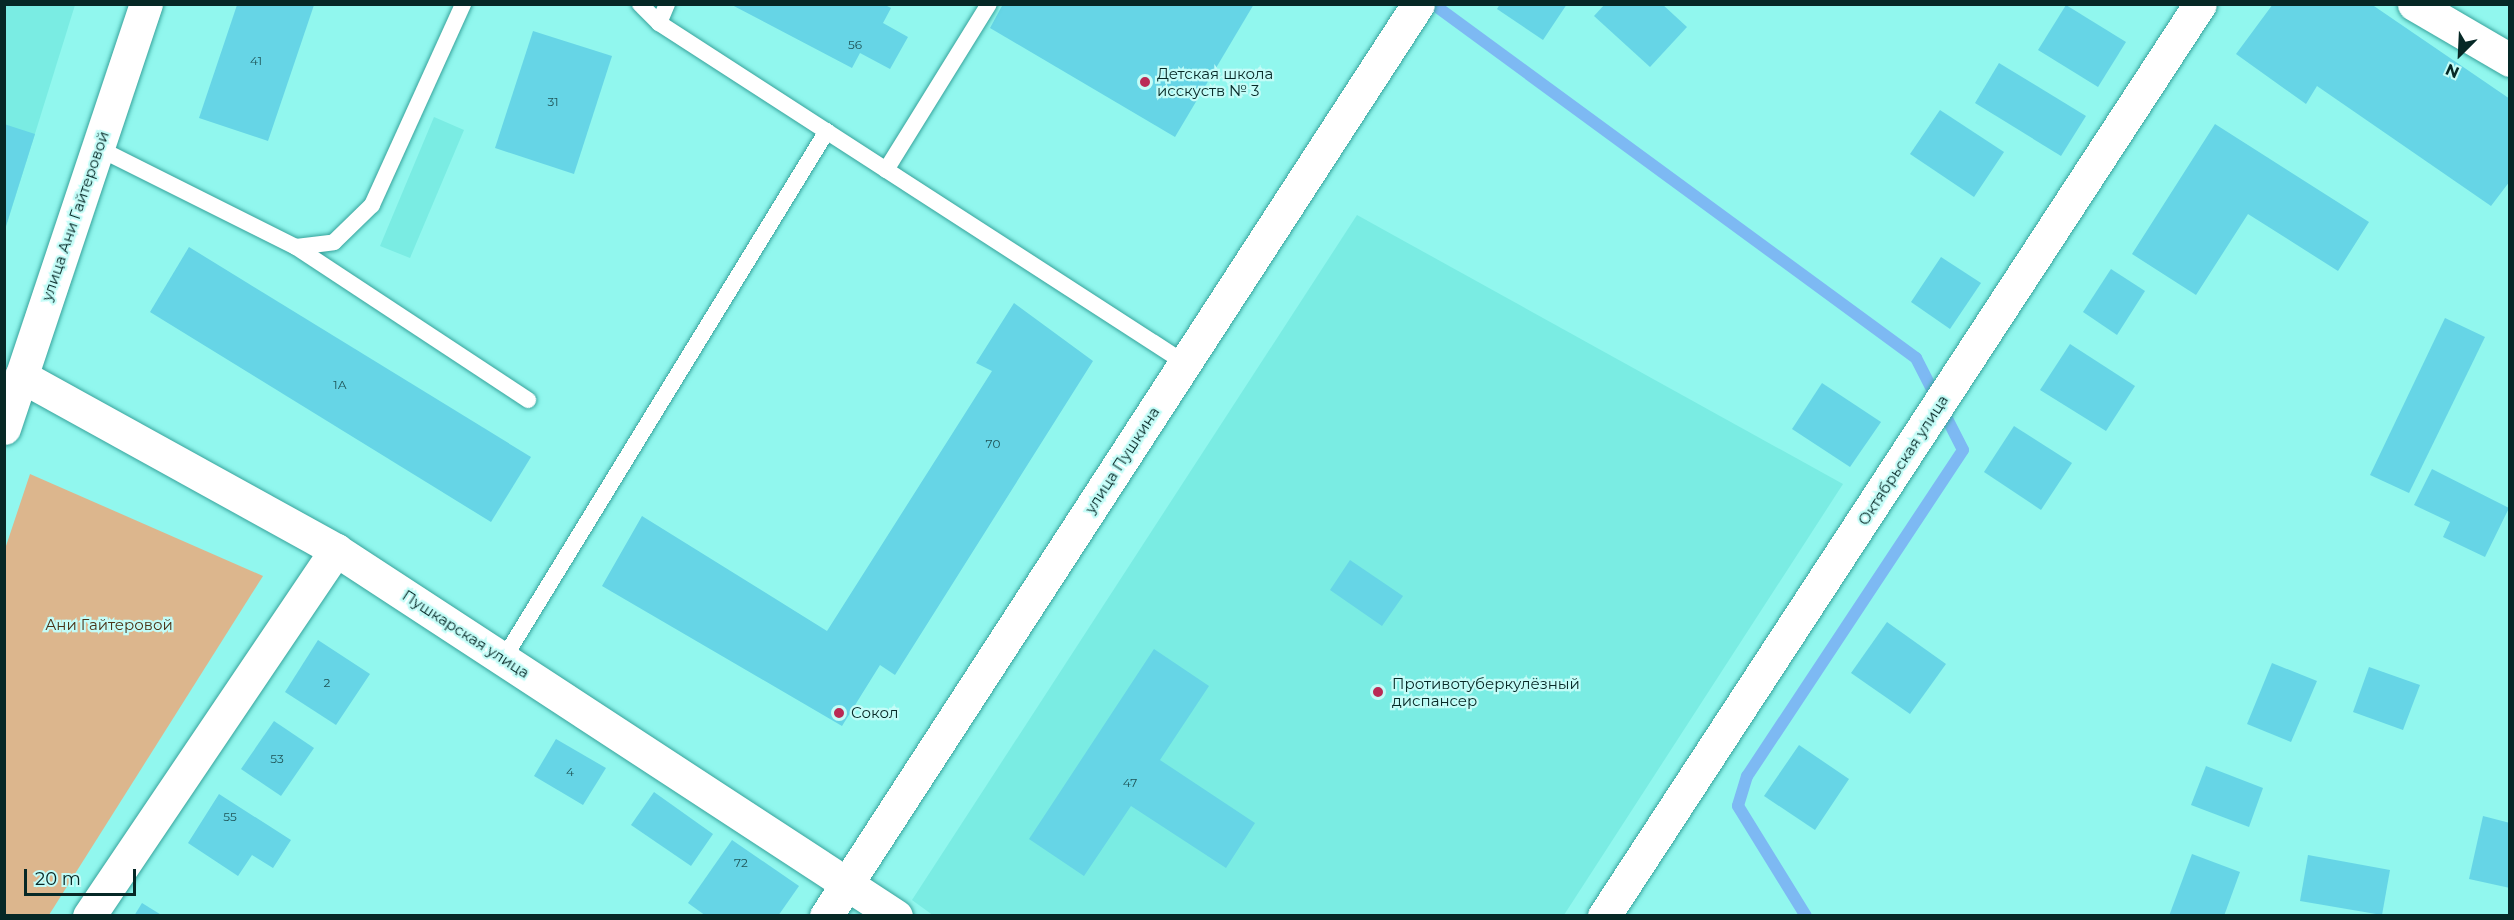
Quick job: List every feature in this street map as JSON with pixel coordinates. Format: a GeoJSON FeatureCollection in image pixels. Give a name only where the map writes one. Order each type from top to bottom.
{"type":"FeatureCollection","features":[{"type":"Feature","properties":{"kind":"street","name":"улица Ани Гайтеровой"},"geometry":{"type":"LineString","coordinates":[[4,428],[146,4]]}},
{"type":"Feature","properties":{"kind":"street","name":"Октябрьская улица"},"geometry":{"type":"LineString","coordinates":[[1605,915],[2200,4]]}},
{"type":"Feature","properties":{"kind":"street"},"geometry":{"type":"LineString","coordinates":[[2414,4],[2510,60]]}},
{"type":"Feature","properties":{"kind":"street","name":"улица Пушкина"},"geometry":{"type":"LineString","coordinates":[[826,915],[1410,16]]}},
{"type":"Feature","properties":{"kind":"street","name":"Пушкарская улица"},"geometry":{"type":"LineString","coordinates":[[21,375],[336,550],[896,915]]}},
{"type":"Feature","properties":{"kind":"street"},"geometry":{"type":"LineString","coordinates":[[89,915],[336,550]]}},
{"type":"Feature","properties":{"kind":"lane"},"geometry":{"type":"LineString","coordinates":[[296,247],[334,242],[372,205],[463,4]]}},
{"type":"Feature","properties":{"kind":"lane"},"geometry":{"type":"LineString","coordinates":[[640,4],[659,23],[1185,363]]}},
{"type":"Feature","properties":{"kind":"lane"},"geometry":{"type":"LineString","coordinates":[[659,23],[667,4]]}},
{"type":"Feature","properties":{"kind":"lane"},"geometry":{"type":"LineString","coordinates":[[886,170],[989,4]]}},
{"type":"Feature","properties":{"kind":"lane"},"geometry":{"type":"LineString","coordinates":[[504,658],[827,131]]}},
{"type":"Feature","properties":{"kind":"lane"},"geometry":{"type":"LineString","coordinates":[[98,148],[296,247],[528,400]]}},
{"type":"Feature","properties":{"kind":"shaded area"},"geometry":{"type":"Polygon","coordinates":[[[5,5],[75,5],[5,230],[5,5]]]}},
{"type":"Feature","properties":{"kind":"shaded area"},"geometry":{"type":"Polygon","coordinates":[[[434,117],[464,130],[410,258],[380,246],[434,117]]]}},
{"type":"Feature","properties":{"kind":"shaded area","name":"Противотуберкулёзный диспансер"},"geometry":{"type":"Polygon","coordinates":[[[1357,215],[1843,484],[1564,915],[934,916],[912,900],[1357,215]]]}},
{"type":"Feature","properties":{"kind":"green space","name":"Ани Гайтеровой"},"geometry":{"type":"Polygon","coordinates":[[[30,474],[263,576],[49,915],[5,915],[5,549],[30,474]]]}},
{"type":"Feature","properties":{"kind":"building"},"geometry":{"type":"Polygon","coordinates":[[[730,4],[883,4],[891,8],[883,23],[908,37],[890,69],[860,53],[852,68],[730,4]]]}},
{"type":"Feature","properties":{"kind":"building","name":"Детская школа исскуств № 3"},"geometry":{"type":"Polygon","coordinates":[[[1003,4],[1254,4],[1175,137],[990,28],[1003,4]]]}},
{"type":"Feature","properties":{"kind":"building"},"geometry":{"type":"Polygon","coordinates":[[[1500,4],[1567,4],[1543,40],[1497,9],[1500,4]]]}},
{"type":"Feature","properties":{"kind":"building"},"geometry":{"type":"Polygon","coordinates":[[[1605,4],[1662,4],[1687,27],[1650,67],[1594,16],[1605,4]]]}},
{"type":"Feature","properties":{"kind":"building"},"geometry":{"type":"Polygon","coordinates":[[[2273,4],[2371,4],[2510,99],[2510,181],[2491,206],[2317,86],[2306,104],[2236,54],[2273,4]]]}},
{"type":"Feature","properties":{"kind":"building"},"geometry":{"type":"Polygon","coordinates":[[[237,5],[314,5],[268,141],[199,118],[237,5]]]}},
{"type":"Feature","properties":{"kind":"building"},"geometry":{"type":"Polygon","coordinates":[[[2066,5],[2126,42],[2098,87],[2038,50],[2066,5]]]}},
{"type":"Feature","properties":{"kind":"building"},"geometry":{"type":"Polygon","coordinates":[[[533,31],[612,56],[574,174],[495,148],[533,31]]]}},
{"type":"Feature","properties":{"kind":"building"},"geometry":{"type":"Polygon","coordinates":[[[1999,63],[2086,116],[2061,156],[1975,103],[1999,63]]]}},
{"type":"Feature","properties":{"kind":"building"},"geometry":{"type":"Polygon","coordinates":[[[1940,110],[2004,152],[1974,197],[1910,154],[1940,110]]]}},
{"type":"Feature","properties":{"kind":"building"},"geometry":{"type":"Polygon","coordinates":[[[4,124],[35,134],[5,229],[4,229],[4,124]]]}},
{"type":"Feature","properties":{"kind":"building"},"geometry":{"type":"Polygon","coordinates":[[[2215,124],[2369,222],[2338,271],[2248,214],[2196,295],[2132,254],[2215,124]]]}},
{"type":"Feature","properties":{"kind":"building"},"geometry":{"type":"Polygon","coordinates":[[[189,247],[531,457],[491,522],[150,312],[189,247]]]}},
{"type":"Feature","properties":{"kind":"building"},"geometry":{"type":"Polygon","coordinates":[[[1941,257],[1981,283],[1950,329],[1911,302],[1941,257]]]}},
{"type":"Feature","properties":{"kind":"building"},"geometry":{"type":"Polygon","coordinates":[[[2111,269],[2145,291],[2117,335],[2083,312],[2111,269]]]}},
{"type":"Feature","properties":{"kind":"building"},"geometry":{"type":"Polygon","coordinates":[[[1014,303],[1093,361],[895,675],[880,665],[842,726],[602,586],[642,516],[827,631],[992,371],[976,363],[1014,303]]]}},
{"type":"Feature","properties":{"kind":"building"},"geometry":{"type":"Polygon","coordinates":[[[2445,318],[2485,337],[2409,493],[2370,475],[2445,318]]]}},
{"type":"Feature","properties":{"kind":"building"},"geometry":{"type":"Polygon","coordinates":[[[2070,344],[2135,386],[2106,431],[2040,390],[2070,344]]]}},
{"type":"Feature","properties":{"kind":"building"},"geometry":{"type":"Polygon","coordinates":[[[1822,383],[1881,422],[1850,467],[1792,429],[1822,383]]]}},
{"type":"Feature","properties":{"kind":"building"},"geometry":{"type":"Polygon","coordinates":[[[2014,426],[2072,463],[2041,510],[1984,472],[2014,426]]]}},
{"type":"Feature","properties":{"kind":"building"},"geometry":{"type":"Polygon","coordinates":[[[2432,469],[2509,508],[2485,557],[2443,537],[2450,522],[2414,505],[2432,469]]]}},
{"type":"Feature","properties":{"kind":"building"},"geometry":{"type":"Polygon","coordinates":[[[1350,560],[1403,596],[1382,626],[1330,590],[1350,560]]]}},
{"type":"Feature","properties":{"kind":"building"},"geometry":{"type":"Polygon","coordinates":[[[1887,622],[1946,664],[1910,714],[1851,673],[1887,622]]]}},
{"type":"Feature","properties":{"kind":"building"},"geometry":{"type":"Polygon","coordinates":[[[318,640],[370,674],[336,725],[285,692],[318,640]]]}},
{"type":"Feature","properties":{"kind":"building"},"geometry":{"type":"Polygon","coordinates":[[[1154,649],[1209,686],[1160,760],[1255,823],[1226,868],[1131,806],[1084,876],[1029,839],[1154,649]]]}},
{"type":"Feature","properties":{"kind":"building"},"geometry":{"type":"Polygon","coordinates":[[[2272,663],[2317,681],[2291,742],[2247,724],[2272,663]]]}},
{"type":"Feature","properties":{"kind":"building"},"geometry":{"type":"Polygon","coordinates":[[[2369,667],[2420,685],[2403,730],[2353,712],[2369,667]]]}},
{"type":"Feature","properties":{"kind":"building"},"geometry":{"type":"Polygon","coordinates":[[[274,721],[314,748],[281,796],[241,769],[274,721]]]}},
{"type":"Feature","properties":{"kind":"building"},"geometry":{"type":"Polygon","coordinates":[[[556,739],[606,768],[583,805],[534,776],[556,739]]]}},
{"type":"Feature","properties":{"kind":"building"},"geometry":{"type":"Polygon","coordinates":[[[1799,745],[1849,779],[1815,830],[1764,796],[1799,745]]]}},
{"type":"Feature","properties":{"kind":"building"},"geometry":{"type":"Polygon","coordinates":[[[2206,766],[2263,788],[2249,827],[2191,805],[2206,766]]]}},
{"type":"Feature","properties":{"kind":"building"},"geometry":{"type":"Polygon","coordinates":[[[654,792],[713,834],[691,866],[631,825],[654,792]]]}},
{"type":"Feature","properties":{"kind":"building"},"geometry":{"type":"Polygon","coordinates":[[[219,794],[291,840],[273,868],[252,855],[238,876],[188,843],[219,794]]]}},
{"type":"Feature","properties":{"kind":"building"},"geometry":{"type":"Polygon","coordinates":[[[2483,816],[2510,823],[2510,888],[2469,879],[2483,816]]]}},
{"type":"Feature","properties":{"kind":"building"},"geometry":{"type":"Polygon","coordinates":[[[732,840],[799,886],[778,916],[706,916],[688,903],[732,840]]]}},
{"type":"Feature","properties":{"kind":"building"},"geometry":{"type":"Polygon","coordinates":[[[2192,854],[2240,872],[2224,916],[2169,916],[2192,854]]]}},
{"type":"Feature","properties":{"kind":"building"},"geometry":{"type":"Polygon","coordinates":[[[2308,855],[2390,870],[2382,915],[2300,901],[2308,855]]]}},
{"type":"Feature","properties":{"kind":"building"},"geometry":{"type":"Polygon","coordinates":[[[142,903],[163,916],[134,916],[142,903]]]}},
{"type":"Feature","properties":{"kind":"waterway"},"geometry":{"type":"LineString","coordinates":[[1433,4],[1916,358],[1963,450],[1747,776],[1738,806],[1806,916]]}},
{"type":"Feature","properties":{"kind":"place","name":"Детская школа исскуств № 3"},"geometry":{"type":"Point","coordinates":[1145,82]}},
{"type":"Feature","properties":{"kind":"place","name":"Противотуберкулёзный диспансер"},"geometry":{"type":"Point","coordinates":[1378,692]}},
{"type":"Feature","properties":{"kind":"place","name":"Сокол"},"geometry":{"type":"Point","coordinates":[839,713]}}]}
